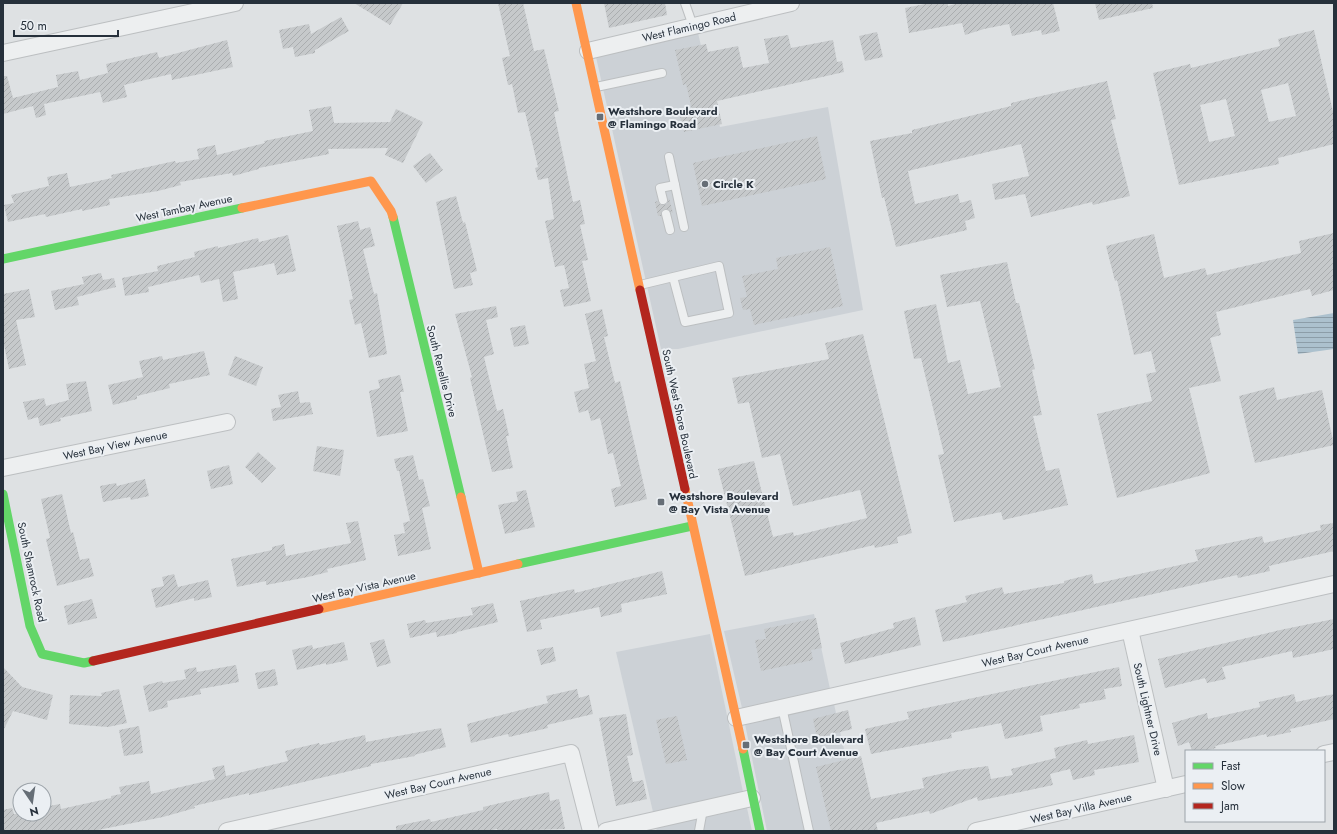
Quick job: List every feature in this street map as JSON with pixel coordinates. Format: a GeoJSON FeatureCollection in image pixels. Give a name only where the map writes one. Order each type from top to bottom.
{"type":"FeatureCollection","features":[{"type":"Feature","properties":{"kind":"street"},"geometry":{"type":"LineString","coordinates":[[3,53],[235,3]]}},
{"type":"Feature","properties":{"kind":"street","name":"South West Shore Boulevard"},"geometry":{"type":"LineString","coordinates":[[576,3],[588,51],[760,831]]}},
{"type":"Feature","properties":{"kind":"street","name":"West Flamingo Road"},"geometry":{"type":"LineString","coordinates":[[588,51],[791,3]]}},
{"type":"Feature","properties":{"kind":"street","name":"West Tambay Avenue"},"geometry":{"type":"LineString","coordinates":[[3,259],[370,181]]}},
{"type":"Feature","properties":{"kind":"street","name":"South Renellie Drive"},"geometry":{"type":"LineString","coordinates":[[370,181],[391,211],[479,572]]}},
{"type":"Feature","properties":{"kind":"street","name":"West Bay View Avenue"},"geometry":{"type":"LineString","coordinates":[[3,468],[227,422]]}},
{"type":"Feature","properties":{"kind":"street","name":"South Shamrock Road"},"geometry":{"type":"LineString","coordinates":[[3,494],[30,626],[42,654]]}},
{"type":"Feature","properties":{"kind":"street","name":"West Bay Vista Avenue"},"geometry":{"type":"LineString","coordinates":[[42,654],[84,663],[479,572],[692,526]]}},
{"type":"Feature","properties":{"kind":"street","name":"West Bay Court Avenue"},"geometry":{"type":"LineString","coordinates":[[736,718],[1334,584]]}},
{"type":"Feature","properties":{"kind":"street","name":"South Lightner Drive"},"geometry":{"type":"LineString","coordinates":[[1130,630],[1166,789]]}},
{"type":"Feature","properties":{"kind":"street","name":"West Bay Court Avenue"},"geometry":{"type":"LineString","coordinates":[[226,831],[571,753],[591,831]]}},
{"type":"Feature","properties":{"kind":"street","name":"West Bay Villa Avenue"},"geometry":{"type":"LineString","coordinates":[[976,831],[1185,784]]}},
{"type":"Feature","properties":{"kind":"street"},"geometry":{"type":"LineString","coordinates":[[606,831],[752,798]]}},
{"type":"Feature","properties":{"kind":"lane"},"geometry":{"type":"LineString","coordinates":[[685,3],[693,26]]}},
{"type":"Feature","properties":{"kind":"lane"},"geometry":{"type":"LineString","coordinates":[[596,87],[662,73]]}},
{"type":"Feature","properties":{"kind":"lane"},"geometry":{"type":"LineString","coordinates":[[669,157],[684,227]]}},
{"type":"Feature","properties":{"kind":"lane"},"geometry":{"type":"LineString","coordinates":[[663,200],[660,188],[675,184]]}},
{"type":"Feature","properties":{"kind":"lane"},"geometry":{"type":"LineString","coordinates":[[666,214],[670,230]]}},
{"type":"Feature","properties":{"kind":"lane"},"geometry":{"type":"LineString","coordinates":[[639,285],[719,266],[729,313],[685,322],[673,277]]}},
{"type":"Feature","properties":{"kind":"lane"},"geometry":{"type":"LineString","coordinates":[[782,707],[809,831]]}},
{"type":"Feature","properties":{"kind":"lane"},"geometry":{"type":"LineString","coordinates":[[699,831],[703,809]]}},
{"type":"Feature","properties":{"kind":"shaded area"},"geometry":{"type":"Polygon","coordinates":[[[698,33],[720,127],[828,107],[863,310],[678,349],[661,349],[596,57],[698,33]]]}},
{"type":"Feature","properties":{"kind":"shaded area"},"geometry":{"type":"Polygon","coordinates":[[[814,614],[830,689],[742,708],[724,631],[814,614]]]}},
{"type":"Feature","properties":{"kind":"shaded area"},"geometry":{"type":"Polygon","coordinates":[[[710,634],[743,792],[653,812],[616,652],[710,634]]]}},
{"type":"Feature","properties":{"kind":"shaded area"},"geometry":{"type":"Polygon","coordinates":[[[834,704],[862,831],[767,831],[745,724],[834,704]]]}},
{"type":"Feature","properties":{"kind":"shaded area"},"geometry":{"type":"Polygon","coordinates":[[[747,808],[752,831],[657,831],[656,828],[747,808]]]}},
{"type":"Feature","properties":{"kind":"water"},"geometry":{"type":"Polygon","coordinates":[[[1334,313],[1334,349],[1298,354],[1293,320],[1334,313]]]}},
{"type":"Feature","properties":{"kind":"building"},"geometry":{"type":"Polygon","coordinates":[[[354,3],[403,3],[390,25],[354,3]]]}},
{"type":"Feature","properties":{"kind":"building"},"geometry":{"type":"Polygon","coordinates":[[[498,3],[523,3],[534,51],[544,49],[559,111],[554,112],[573,202],[580,200],[585,224],[580,225],[588,260],[582,261],[591,301],[564,307],[560,290],[569,288],[564,265],[555,267],[545,221],[554,219],[548,178],[538,180],[535,168],[538,167],[525,112],[518,113],[512,84],[508,85],[502,58],[510,56],[498,3]]]}},
{"type":"Feature","properties":{"kind":"building"},"geometry":{"type":"Polygon","coordinates":[[[604,3],[665,3],[667,15],[609,28],[604,3]]]}},
{"type":"Feature","properties":{"kind":"building"},"geometry":{"type":"Polygon","coordinates":[[[930,3],[948,3],[948,6],[959,3],[1053,3],[1060,31],[1042,35],[1041,30],[1012,36],[1009,24],[984,29],[965,35],[962,23],[909,33],[905,8],[930,3]]]}},
{"type":"Feature","properties":{"kind":"building"},"geometry":{"type":"Polygon","coordinates":[[[1095,3],[1152,3],[1153,8],[1099,20],[1095,3]]]}},
{"type":"Feature","properties":{"kind":"building"},"geometry":{"type":"Polygon","coordinates":[[[341,17],[349,31],[315,50],[315,53],[295,57],[293,47],[283,49],[279,30],[309,24],[311,34],[341,17]]]}},
{"type":"Feature","properties":{"kind":"building"},"geometry":{"type":"Polygon","coordinates":[[[1314,30],[1334,116],[1334,144],[1278,158],[1279,164],[1179,185],[1153,73],[1190,64],[1191,68],[1280,46],[1278,39],[1314,30]],[[1288,83],[1261,90],[1269,122],[1296,116],[1288,83]],[[1226,99],[1200,105],[1209,142],[1235,136],[1226,99]]]}},
{"type":"Feature","properties":{"kind":"building"},"geometry":{"type":"Polygon","coordinates":[[[877,32],[883,57],[865,61],[859,36],[877,32]]]}},
{"type":"Feature","properties":{"kind":"building"},"geometry":{"type":"Polygon","coordinates":[[[788,35],[791,48],[833,40],[837,62],[842,61],[844,72],[717,101],[722,124],[684,132],[680,116],[693,114],[686,84],[683,85],[675,50],[706,44],[708,52],[738,46],[743,68],[769,63],[764,39],[788,35]]]}},
{"type":"Feature","properties":{"kind":"building"},"geometry":{"type":"Polygon","coordinates":[[[227,40],[233,67],[172,80],[171,74],[124,85],[127,97],[103,103],[100,92],[44,104],[46,115],[36,118],[33,106],[3,114],[3,76],[7,76],[13,98],[58,87],[56,75],[78,71],[80,80],[108,73],[106,64],[157,52],[159,58],[227,40]]]}},
{"type":"Feature","properties":{"kind":"building"},"geometry":{"type":"Polygon","coordinates":[[[1107,81],[1116,119],[1111,120],[1130,196],[1093,205],[1092,202],[1031,217],[1025,194],[995,200],[992,184],[1029,176],[1021,144],[908,171],[915,204],[958,194],[960,203],[971,200],[975,218],[965,221],[967,230],[896,247],[884,197],[882,198],[870,141],[912,133],[912,130],[1011,106],[1011,103],[1107,81]]]}},
{"type":"Feature","properties":{"kind":"building"},"geometry":{"type":"Polygon","coordinates":[[[331,106],[334,123],[390,122],[396,109],[423,122],[403,163],[385,155],[388,148],[328,149],[329,154],[259,168],[233,176],[232,173],[180,182],[181,185],[158,191],[109,199],[110,205],[82,211],[82,209],[46,217],[45,214],[8,222],[4,205],[14,203],[11,195],[49,186],[47,177],[67,173],[70,187],[112,178],[111,175],[175,161],[176,163],[199,159],[197,149],[215,145],[217,155],[265,143],[264,141],[313,131],[309,110],[331,106]]]}},
{"type":"Feature","properties":{"kind":"building"},"geometry":{"type":"Polygon","coordinates":[[[817,136],[826,179],[702,206],[693,163],[817,136]]]}},
{"type":"Feature","properties":{"kind":"building"},"geometry":{"type":"Polygon","coordinates":[[[430,153],[443,170],[426,183],[413,166],[430,153]]]}},
{"type":"Feature","properties":{"kind":"building"},"geometry":{"type":"Polygon","coordinates":[[[456,196],[463,223],[465,222],[477,271],[470,273],[473,285],[454,289],[436,202],[456,196]]]}},
{"type":"Feature","properties":{"kind":"building"},"geometry":{"type":"Polygon","coordinates":[[[669,198],[673,213],[665,209],[662,210],[661,216],[658,216],[655,202],[658,201],[659,204],[664,205],[667,204],[669,198]]]}},
{"type":"Feature","properties":{"kind":"building"},"geometry":{"type":"Polygon","coordinates":[[[358,221],[360,230],[370,227],[375,246],[363,249],[374,294],[377,293],[387,354],[369,358],[361,323],[355,325],[349,300],[353,299],[337,226],[358,221]]]}},
{"type":"Feature","properties":{"kind":"building"},"geometry":{"type":"Polygon","coordinates":[[[1334,233],[1334,290],[1312,296],[1310,289],[1216,312],[1221,335],[1210,338],[1221,381],[1189,388],[1210,473],[1117,498],[1097,414],[1152,401],[1146,374],[1156,372],[1151,351],[1134,355],[1117,280],[1115,281],[1106,246],[1154,234],[1164,278],[1205,268],[1207,275],[1301,253],[1299,241],[1334,233]]]}},
{"type":"Feature","properties":{"kind":"building"},"geometry":{"type":"Polygon","coordinates":[[[288,235],[296,271],[277,275],[274,263],[233,272],[238,299],[223,302],[219,279],[201,283],[199,275],[148,287],[149,292],[125,296],[122,278],[158,271],[157,266],[195,257],[194,252],[218,246],[218,248],[258,238],[259,242],[288,235]]]}},
{"type":"Feature","properties":{"kind":"building"},"geometry":{"type":"Polygon","coordinates":[[[830,247],[843,306],[754,325],[750,309],[743,310],[740,298],[747,297],[742,276],[778,269],[776,258],[830,247]]]}},
{"type":"Feature","properties":{"kind":"building"},"geometry":{"type":"Polygon","coordinates":[[[1007,262],[1016,303],[1019,303],[1035,369],[1032,370],[1042,415],[1033,416],[1046,471],[1059,468],[1068,505],[1003,520],[1001,512],[954,522],[938,455],[944,454],[921,358],[914,359],[904,311],[936,304],[948,363],[960,360],[968,394],[1001,387],[980,301],[947,307],[940,275],[1007,262]]]}},
{"type":"Feature","properties":{"kind":"building"},"geometry":{"type":"Polygon","coordinates":[[[101,273],[103,280],[114,278],[116,287],[77,297],[79,305],[55,310],[51,291],[84,284],[82,277],[101,273]]]}},
{"type":"Feature","properties":{"kind":"building"},"geometry":{"type":"Polygon","coordinates":[[[29,289],[35,317],[16,320],[26,365],[9,369],[3,340],[3,294],[29,289]]]}},
{"type":"Feature","properties":{"kind":"building"},"geometry":{"type":"Polygon","coordinates":[[[496,306],[498,317],[486,320],[494,354],[484,357],[497,411],[503,409],[509,436],[506,436],[513,468],[492,472],[470,378],[472,377],[455,314],[496,306]]]}},
{"type":"Feature","properties":{"kind":"building"},"geometry":{"type":"Polygon","coordinates":[[[602,309],[608,336],[604,337],[615,383],[620,381],[647,499],[615,507],[611,489],[621,486],[613,453],[608,454],[600,418],[591,421],[588,410],[579,413],[574,392],[589,388],[584,364],[596,361],[585,314],[602,309]]]}},
{"type":"Feature","properties":{"kind":"building"},"geometry":{"type":"Polygon","coordinates":[[[525,325],[529,344],[514,347],[510,328],[525,325]]]}},
{"type":"Feature","properties":{"kind":"building"},"geometry":{"type":"Polygon","coordinates":[[[863,334],[912,533],[897,537],[898,543],[875,548],[874,545],[745,576],[718,469],[754,461],[773,537],[793,532],[794,536],[867,518],[860,490],[793,506],[780,454],[762,458],[749,402],[738,404],[732,378],[829,359],[825,343],[863,334]]]}},
{"type":"Feature","properties":{"kind":"building"},"geometry":{"type":"Polygon","coordinates":[[[204,351],[210,375],[169,384],[170,388],[137,396],[137,399],[113,405],[108,385],[143,377],[139,361],[162,356],[163,360],[204,351]]]}},
{"type":"Feature","properties":{"kind":"building"},"geometry":{"type":"Polygon","coordinates":[[[235,356],[263,367],[256,386],[228,375],[235,356]]]}},
{"type":"Feature","properties":{"kind":"building"},"geometry":{"type":"Polygon","coordinates":[[[400,375],[404,392],[400,392],[408,431],[377,437],[369,391],[380,388],[378,380],[400,375]]]}},
{"type":"Feature","properties":{"kind":"building"},"geometry":{"type":"Polygon","coordinates":[[[86,381],[92,411],[60,418],[61,421],[40,426],[38,417],[28,420],[23,402],[44,398],[46,406],[69,400],[66,384],[86,381]]]}},
{"type":"Feature","properties":{"kind":"building"},"geometry":{"type":"Polygon","coordinates":[[[1274,387],[1277,400],[1322,390],[1334,445],[1255,463],[1239,396],[1274,387]]]}},
{"type":"Feature","properties":{"kind":"building"},"geometry":{"type":"Polygon","coordinates":[[[298,391],[300,403],[310,402],[313,414],[273,421],[271,409],[281,407],[278,395],[298,391]]]}},
{"type":"Feature","properties":{"kind":"building"},"geometry":{"type":"Polygon","coordinates":[[[317,446],[344,450],[340,476],[313,471],[317,446]]]}},
{"type":"Feature","properties":{"kind":"building"},"geometry":{"type":"Polygon","coordinates":[[[258,452],[276,468],[262,483],[245,467],[258,452]]]}},
{"type":"Feature","properties":{"kind":"building"},"geometry":{"type":"Polygon","coordinates":[[[413,455],[419,480],[423,479],[430,506],[422,508],[431,549],[398,556],[394,535],[405,533],[403,523],[410,521],[399,471],[397,471],[394,459],[413,455]]]}},
{"type":"Feature","properties":{"kind":"building"},"geometry":{"type":"Polygon","coordinates":[[[229,465],[233,484],[211,489],[207,471],[229,465]]]}},
{"type":"Feature","properties":{"kind":"building"},"geometry":{"type":"Polygon","coordinates":[[[145,479],[149,496],[131,500],[130,497],[103,502],[100,486],[116,483],[117,486],[145,479]]]}},
{"type":"Feature","properties":{"kind":"building"},"geometry":{"type":"Polygon","coordinates":[[[526,490],[535,527],[505,534],[498,505],[518,501],[516,492],[526,490]]]}},
{"type":"Feature","properties":{"kind":"building"},"geometry":{"type":"Polygon","coordinates":[[[62,494],[71,533],[73,532],[80,560],[89,558],[94,576],[57,586],[46,539],[50,538],[41,499],[62,494]]]}},
{"type":"Feature","properties":{"kind":"building"},"geometry":{"type":"Polygon","coordinates":[[[358,521],[366,560],[327,569],[328,572],[308,577],[266,585],[266,581],[237,587],[231,559],[272,550],[272,547],[284,544],[286,556],[351,543],[346,523],[358,521]]]}},
{"type":"Feature","properties":{"kind":"building"},"geometry":{"type":"Polygon","coordinates":[[[1334,523],[1334,551],[1269,566],[1270,571],[1238,578],[1237,575],[943,642],[935,610],[967,602],[965,596],[1002,587],[1004,594],[1064,583],[1064,581],[1092,574],[1094,584],[1198,561],[1195,550],[1262,536],[1264,543],[1321,530],[1320,525],[1334,523]]]}},
{"type":"Feature","properties":{"kind":"building"},"geometry":{"type":"Polygon","coordinates":[[[662,571],[667,594],[621,604],[622,612],[601,617],[599,607],[540,620],[542,629],[527,632],[520,601],[574,589],[575,593],[662,571]]]}},
{"type":"Feature","properties":{"kind":"building"},"geometry":{"type":"Polygon","coordinates":[[[174,574],[178,587],[208,580],[212,597],[194,601],[194,598],[156,608],[151,589],[164,586],[162,577],[174,574]]]}},
{"type":"Feature","properties":{"kind":"building"},"geometry":{"type":"Polygon","coordinates":[[[92,599],[97,618],[68,625],[64,606],[92,599]]]}},
{"type":"Feature","properties":{"kind":"building"},"geometry":{"type":"Polygon","coordinates":[[[493,603],[498,622],[437,637],[436,632],[410,638],[407,624],[425,620],[426,623],[473,615],[471,608],[493,603]]]}},
{"type":"Feature","properties":{"kind":"building"},"geometry":{"type":"Polygon","coordinates":[[[915,617],[921,645],[845,664],[840,643],[894,628],[893,623],[915,617]]]}},
{"type":"Feature","properties":{"kind":"building"},"geometry":{"type":"Polygon","coordinates":[[[816,618],[822,648],[811,650],[813,660],[761,671],[755,640],[766,639],[764,629],[816,618]]]}},
{"type":"Feature","properties":{"kind":"building"},"geometry":{"type":"Polygon","coordinates":[[[1334,619],[1334,649],[1293,658],[1292,651],[1222,667],[1226,679],[1207,683],[1205,678],[1165,688],[1158,659],[1280,630],[1334,619]]]}},
{"type":"Feature","properties":{"kind":"building"},"geometry":{"type":"Polygon","coordinates":[[[384,639],[391,663],[377,667],[370,643],[384,639]]]}},
{"type":"Feature","properties":{"kind":"building"},"geometry":{"type":"Polygon","coordinates":[[[344,642],[348,660],[326,665],[326,663],[297,670],[292,650],[312,645],[313,649],[344,642]]]}},
{"type":"Feature","properties":{"kind":"building"},"geometry":{"type":"Polygon","coordinates":[[[553,647],[556,661],[541,665],[537,650],[553,647]]]}},
{"type":"Feature","properties":{"kind":"building"},"geometry":{"type":"Polygon","coordinates":[[[236,665],[239,682],[200,689],[201,694],[167,701],[168,707],[149,712],[143,686],[162,681],[163,683],[186,679],[184,670],[196,667],[197,672],[236,665]]]}},
{"type":"Feature","properties":{"kind":"building"},"geometry":{"type":"Polygon","coordinates":[[[3,667],[22,687],[53,695],[47,720],[13,711],[3,731],[3,667]]]}},
{"type":"Feature","properties":{"kind":"building"},"geometry":{"type":"Polygon","coordinates":[[[1119,667],[1122,686],[1104,689],[1106,699],[1079,704],[1080,708],[1040,716],[1043,731],[1005,739],[1001,723],[951,733],[952,738],[871,754],[865,729],[909,719],[907,712],[1119,667]]]}},
{"type":"Feature","properties":{"kind":"building"},"geometry":{"type":"Polygon","coordinates":[[[275,669],[278,685],[258,689],[255,673],[275,669]]]}},
{"type":"Feature","properties":{"kind":"building"},"geometry":{"type":"Polygon","coordinates":[[[119,689],[127,723],[108,727],[69,724],[70,695],[102,696],[101,693],[119,689]]]}},
{"type":"Feature","properties":{"kind":"building"},"geometry":{"type":"Polygon","coordinates":[[[577,689],[579,698],[589,695],[593,714],[547,725],[548,728],[509,737],[508,734],[471,743],[467,724],[548,703],[546,696],[577,689]]]}},
{"type":"Feature","properties":{"kind":"building"},"geometry":{"type":"Polygon","coordinates":[[[1294,694],[1296,702],[1334,694],[1334,719],[1290,729],[1291,732],[1267,737],[1266,734],[1215,746],[1216,748],[1208,750],[1192,750],[1189,742],[1178,746],[1172,723],[1207,713],[1208,719],[1260,707],[1259,702],[1294,694]]]}},
{"type":"Feature","properties":{"kind":"building"},"geometry":{"type":"Polygon","coordinates":[[[848,710],[852,729],[817,738],[813,719],[848,710]]]}},
{"type":"Feature","properties":{"kind":"building"},"geometry":{"type":"Polygon","coordinates":[[[626,714],[633,755],[627,756],[633,782],[643,780],[647,799],[616,806],[599,718],[626,714]]]}},
{"type":"Feature","properties":{"kind":"building"},"geometry":{"type":"Polygon","coordinates":[[[677,716],[687,760],[666,764],[656,720],[677,716]]]}},
{"type":"Feature","properties":{"kind":"building"},"geometry":{"type":"Polygon","coordinates":[[[139,726],[143,753],[124,756],[119,730],[139,726]]]}},
{"type":"Feature","properties":{"kind":"building"},"geometry":{"type":"Polygon","coordinates":[[[441,728],[446,747],[414,755],[415,756],[371,764],[371,766],[249,795],[249,793],[194,806],[195,808],[163,817],[93,831],[3,831],[3,810],[12,808],[12,822],[52,822],[52,806],[60,804],[61,809],[111,798],[111,796],[121,794],[119,787],[149,781],[151,794],[215,779],[212,768],[224,765],[226,776],[288,761],[285,751],[365,735],[366,742],[441,728]]]}},
{"type":"Feature","properties":{"kind":"building"},"geometry":{"type":"Polygon","coordinates":[[[1134,735],[1139,762],[1094,770],[1095,775],[1073,780],[1070,769],[1050,774],[1053,785],[978,801],[977,797],[930,814],[929,811],[876,823],[878,831],[831,831],[816,767],[861,756],[871,799],[924,788],[922,778],[958,770],[988,766],[991,779],[1013,775],[1011,769],[1056,758],[1054,748],[1087,740],[1088,744],[1134,735]]]}},
{"type":"Feature","properties":{"kind":"building"},"geometry":{"type":"Polygon","coordinates":[[[549,792],[550,801],[559,799],[565,829],[498,831],[497,829],[487,831],[396,831],[396,826],[430,819],[431,822],[483,810],[483,807],[549,792]]]}},
{"type":"Feature","properties":{"kind":"traffic: fast"},"geometry":{"type":"LineString","coordinates":[[3,259],[242,208]]}},
{"type":"Feature","properties":{"kind":"traffic: fast"},"geometry":{"type":"LineString","coordinates":[[393,217],[461,497]]}},
{"type":"Feature","properties":{"kind":"traffic: fast"},"geometry":{"type":"LineString","coordinates":[[3,494],[30,626],[42,654],[84,663],[93,661]]}},
{"type":"Feature","properties":{"kind":"traffic: fast"},"geometry":{"type":"LineString","coordinates":[[518,564],[692,526]]}},
{"type":"Feature","properties":{"kind":"traffic: fast"},"geometry":{"type":"LineString","coordinates":[[743,749],[760,831]]}},
{"type":"Feature","properties":{"kind":"traffic: slow"},"geometry":{"type":"LineString","coordinates":[[576,3],[640,290]]}},
{"type":"Feature","properties":{"kind":"traffic: slow"},"geometry":{"type":"LineString","coordinates":[[242,208],[371,181],[391,211],[393,217]]}},
{"type":"Feature","properties":{"kind":"traffic: slow"},"geometry":{"type":"LineString","coordinates":[[685,489],[743,749]]}},
{"type":"Feature","properties":{"kind":"traffic: slow"},"geometry":{"type":"LineString","coordinates":[[461,497],[479,573]]}},
{"type":"Feature","properties":{"kind":"traffic: slow"},"geometry":{"type":"LineString","coordinates":[[319,609],[518,564]]}},
{"type":"Feature","properties":{"kind":"traffic: jam"},"geometry":{"type":"LineString","coordinates":[[640,290],[685,489]]}},
{"type":"Feature","properties":{"kind":"traffic: jam"},"geometry":{"type":"LineString","coordinates":[[93,661],[319,609]]}},
{"type":"Feature","properties":{"kind":"place","name":"Westshore Boulevard @ Flamingo Road"},"geometry":{"type":"Point","coordinates":[600,117]}},
{"type":"Feature","properties":{"kind":"place","name":"Circle K"},"geometry":{"type":"Point","coordinates":[705,184]}},
{"type":"Feature","properties":{"kind":"place","name":"Westshore Boulevard @ Bay Vista Avenue"},"geometry":{"type":"Point","coordinates":[661,502]}},
{"type":"Feature","properties":{"kind":"place","name":"Westshore Boulevard @ Bay Court Avenue"},"geometry":{"type":"Point","coordinates":[746,745]}}]}
